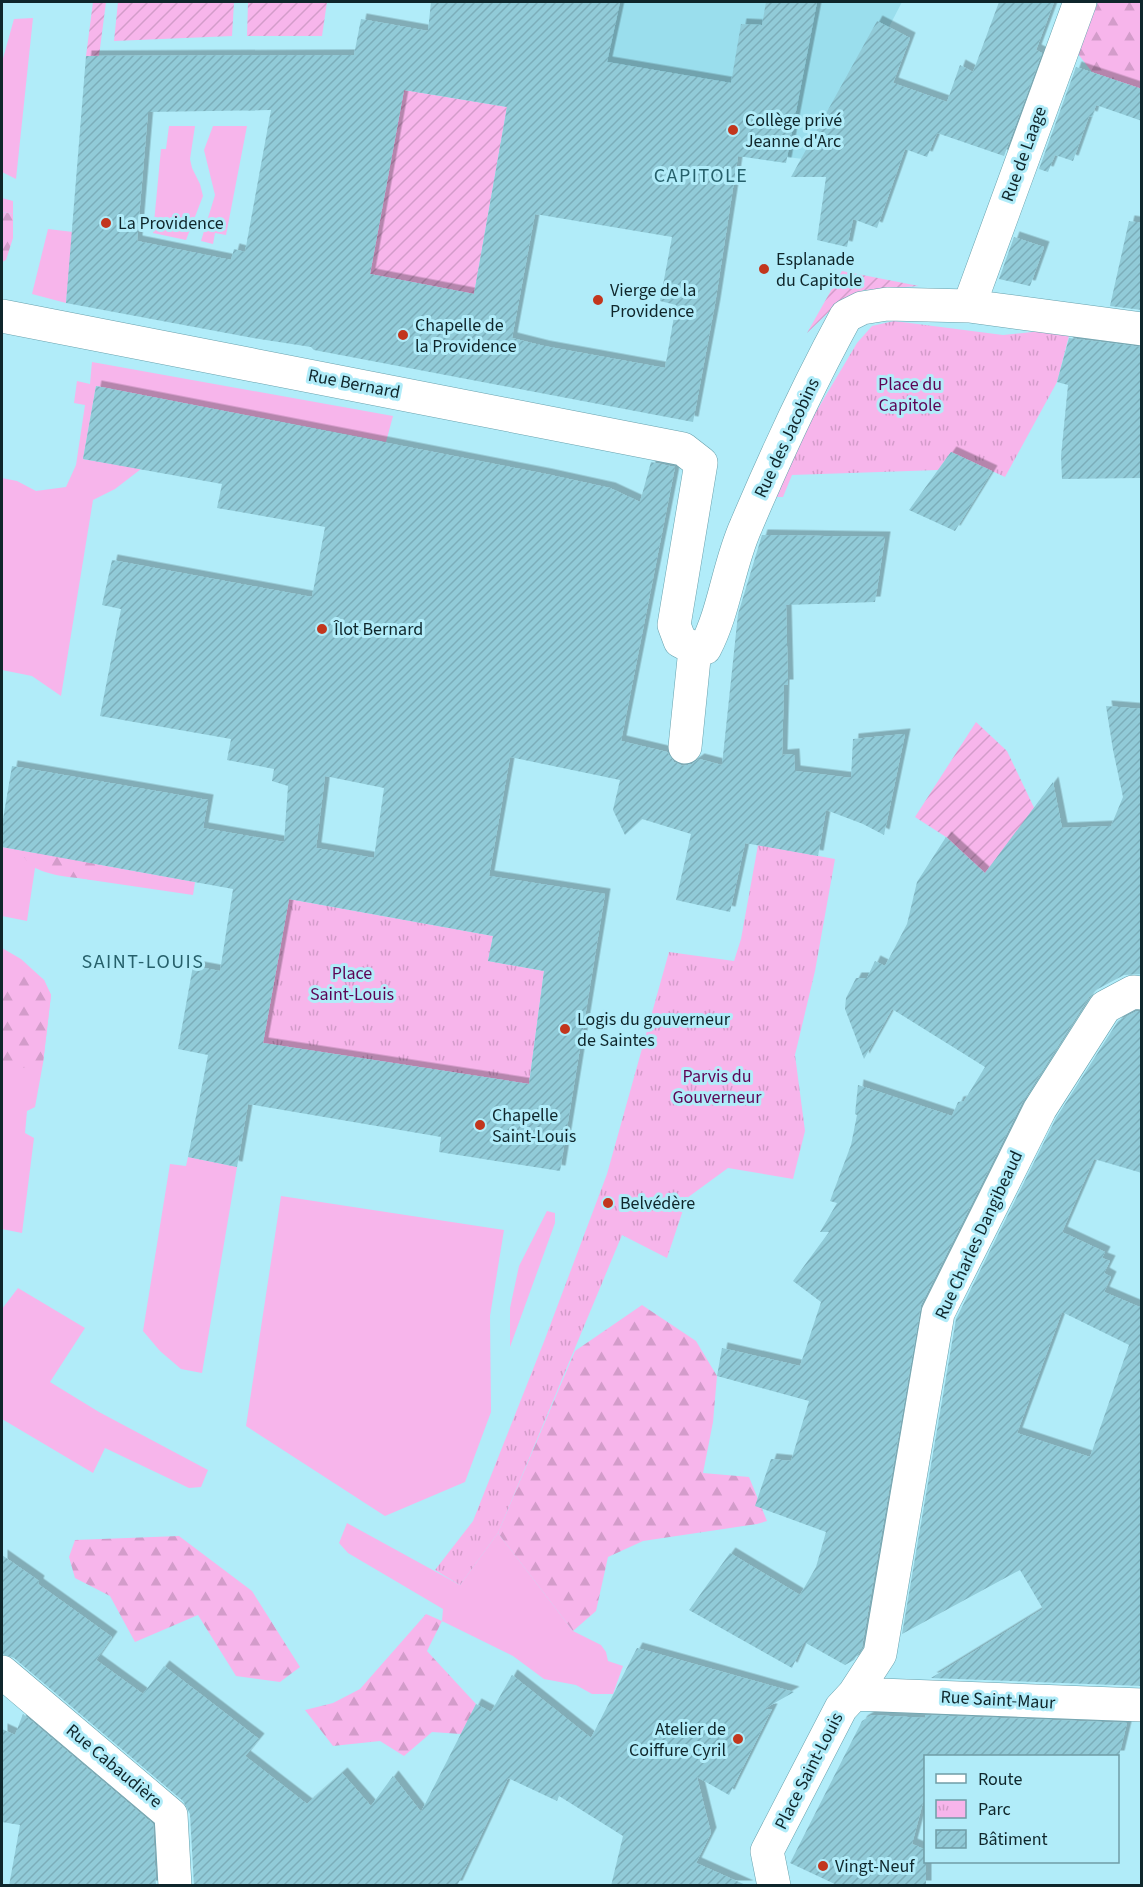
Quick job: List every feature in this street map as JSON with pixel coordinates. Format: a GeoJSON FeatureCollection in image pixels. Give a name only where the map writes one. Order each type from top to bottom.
{"type":"FeatureCollection","features":[{"type":"Feature","properties":{"kind":"street","name":"Rue de Laage"},"geometry":{"type":"LineString","coordinates":[[969,306],[1080,2]]}},
{"type":"Feature","properties":{"kind":"street","name":"Rue des Jacobins"},"geometry":{"type":"LineString","coordinates":[[695,649],[705,648],[715,629],[745,527],[769,471],[846,316],[862,308],[887,304],[969,306],[1142,329]]}},
{"type":"Feature","properties":{"kind":"street","name":"Rue Bernard"},"geometry":{"type":"LineString","coordinates":[[2,316],[683,449],[701,463],[674,625],[680,641],[695,649]]}},
{"type":"Feature","properties":{"kind":"street"},"geometry":{"type":"LineString","coordinates":[[685,747],[695,649]]}},
{"type":"Feature","properties":{"kind":"street","name":"Rue Charles Dangibeaud"},"geometry":{"type":"LineString","coordinates":[[854,1694],[880,1654],[938,1313],[1040,1109],[1105,1007],[1134,992],[1142,993]]}},
{"type":"Feature","properties":{"kind":"street","name":"Rue Cabaudière"},"geometry":{"type":"LineString","coordinates":[[2,1672],[171,1815],[175,1886]]}},
{"type":"Feature","properties":{"kind":"street","name":"Rue Saint-Maur"},"geometry":{"type":"LineString","coordinates":[[854,1694],[1142,1705]]}},
{"type":"Feature","properties":{"kind":"street","name":"Place Saint-Louis"},"geometry":{"type":"LineString","coordinates":[[774,1886],[767,1851],[841,1708],[854,1694]]}},
{"type":"Feature","properties":{"kind":"shaded area","name":"Collège privé Jeanne d'Arc"},"geometry":{"type":"Polygon","coordinates":[[[531,2],[902,2],[819,161],[779,156],[778,162],[738,156],[528,17],[531,2]]]}},
{"type":"Feature","properties":{"kind":"green space"},"geometry":{"type":"Polygon","coordinates":[[[93,2],[106,2],[99,56],[86,56],[93,2]]]}},
{"type":"Feature","properties":{"kind":"green space"},"geometry":{"type":"Polygon","coordinates":[[[118,2],[234,2],[232,36],[114,41],[118,2]]]}},
{"type":"Feature","properties":{"kind":"green space"},"geometry":{"type":"Polygon","coordinates":[[[248,2],[327,2],[322,36],[247,36],[248,2]]]}},
{"type":"Feature","properties":{"kind":"green space"},"geometry":{"type":"Polygon","coordinates":[[[1098,2],[1141,2],[1141,89],[1092,72],[1078,54],[1098,2]]]}},
{"type":"Feature","properties":{"kind":"green space"},"geometry":{"type":"Polygon","coordinates":[[[33,18],[16,179],[2,172],[2,62],[14,19],[33,18]]]}},
{"type":"Feature","properties":{"kind":"green space"},"geometry":{"type":"Polygon","coordinates":[[[404,90],[507,107],[474,294],[370,274],[404,90]]]}},
{"type":"Feature","properties":{"kind":"green space"},"geometry":{"type":"Polygon","coordinates":[[[169,126],[195,126],[190,159],[203,196],[186,240],[153,233],[161,149],[166,149],[169,126]]]}},
{"type":"Feature","properties":{"kind":"green space"},"geometry":{"type":"Polygon","coordinates":[[[213,126],[247,126],[226,235],[215,233],[213,244],[201,241],[215,195],[204,150],[213,126]]]}},
{"type":"Feature","properties":{"kind":"green space"},"geometry":{"type":"Polygon","coordinates":[[[2,198],[13,201],[13,214],[2,212],[2,198]]]}},
{"type":"Feature","properties":{"kind":"green space"},"geometry":{"type":"Polygon","coordinates":[[[2,212],[13,214],[13,238],[6,260],[2,262],[2,212]]]}},
{"type":"Feature","properties":{"kind":"green space"},"geometry":{"type":"Polygon","coordinates":[[[48,229],[73,232],[66,303],[32,294],[48,229]]]}},
{"type":"Feature","properties":{"kind":"green space"},"geometry":{"type":"Polygon","coordinates":[[[842,271],[919,286],[864,290],[842,299],[807,333],[842,271]]]}},
{"type":"Feature","properties":{"kind":"green space","name":"Place du Capitole"},"geometry":{"type":"Polygon","coordinates":[[[894,321],[1003,335],[1071,328],[1057,382],[1005,477],[951,452],[938,470],[792,475],[783,497],[772,497],[791,454],[857,343],[872,326],[894,321]]]}},
{"type":"Feature","properties":{"kind":"green space"},"geometry":{"type":"Polygon","coordinates":[[[92,362],[393,416],[386,442],[96,386],[83,459],[141,469],[115,489],[93,500],[61,696],[32,676],[2,670],[2,478],[17,481],[36,491],[66,487],[76,465],[85,405],[74,403],[77,381],[90,384],[92,362]]]}},
{"type":"Feature","properties":{"kind":"green space"},"geometry":{"type":"Polygon","coordinates":[[[976,722],[1007,751],[1038,816],[962,900],[958,848],[946,837],[915,817],[976,722]]]}},
{"type":"Feature","properties":{"kind":"green space","name":"Parvis du Gouverneur"},"geometry":{"type":"Polygon","coordinates":[[[758,845],[835,859],[815,971],[795,1055],[805,1131],[793,1179],[728,1168],[687,1198],[667,1258],[622,1235],[498,1533],[460,1585],[435,1570],[473,1521],[545,1339],[607,1174],[669,952],[734,961],[741,939],[758,845]]]}},
{"type":"Feature","properties":{"kind":"green space"},"geometry":{"type":"Polygon","coordinates":[[[2,847],[195,882],[193,895],[91,880],[35,868],[27,921],[2,916],[2,847]]]}},
{"type":"Feature","properties":{"kind":"green space"},"geometry":{"type":"Polygon","coordinates":[[[36,853],[97,864],[101,871],[91,880],[45,872],[30,864],[24,857],[36,853]]]}},
{"type":"Feature","properties":{"kind":"green space","name":"Place Saint-Louis"},"geometry":{"type":"Polygon","coordinates":[[[289,899],[493,936],[488,961],[544,971],[529,1084],[263,1043],[289,899]]]}},
{"type":"Feature","properties":{"kind":"green space"},"geometry":{"type":"Polygon","coordinates":[[[2,948],[21,959],[44,980],[51,995],[35,1107],[27,1111],[25,1133],[34,1138],[22,1233],[2,1229],[2,948]]]}},
{"type":"Feature","properties":{"kind":"green space"},"geometry":{"type":"Polygon","coordinates":[[[32,970],[44,980],[51,995],[43,1063],[2,1073],[2,1002],[9,974],[32,970]]]}},
{"type":"Feature","properties":{"kind":"green space"},"geometry":{"type":"Polygon","coordinates":[[[188,1157],[237,1167],[202,1373],[181,1369],[160,1351],[143,1331],[170,1164],[186,1166],[188,1157]]]}},
{"type":"Feature","properties":{"kind":"green space"},"geometry":{"type":"Polygon","coordinates":[[[281,1196],[504,1230],[490,1316],[491,1412],[465,1482],[385,1516],[246,1426],[281,1196]]]}},
{"type":"Feature","properties":{"kind":"green space"},"geometry":{"type":"Polygon","coordinates":[[[547,1211],[555,1213],[555,1223],[510,1347],[510,1308],[519,1266],[547,1211]]]}},
{"type":"Feature","properties":{"kind":"green space"},"geometry":{"type":"Polygon","coordinates":[[[18,1288],[85,1328],[50,1382],[99,1412],[208,1470],[201,1487],[189,1488],[105,1448],[93,1473],[2,1419],[2,1309],[18,1288]]]}},
{"type":"Feature","properties":{"kind":"green space"},"geometry":{"type":"Polygon","coordinates":[[[642,1305],[696,1341],[717,1376],[713,1422],[703,1473],[749,1477],[767,1521],[643,1541],[608,1557],[596,1611],[573,1631],[498,1533],[575,1351],[642,1305]]]}},
{"type":"Feature","properties":{"kind":"green space"},"geometry":{"type":"Polygon","coordinates":[[[347,1523],[460,1585],[498,1533],[573,1631],[601,1645],[608,1661],[623,1666],[613,1694],[592,1694],[576,1685],[544,1679],[513,1656],[442,1621],[443,1609],[348,1553],[339,1543],[347,1523]]]}},
{"type":"Feature","properties":{"kind":"green space"},"geometry":{"type":"Polygon","coordinates":[[[179,1536],[252,1591],[300,1667],[280,1682],[236,1676],[198,1615],[135,1642],[110,1596],[75,1578],[69,1557],[75,1540],[179,1536]]]}},
{"type":"Feature","properties":{"kind":"green space"},"geometry":{"type":"Polygon","coordinates":[[[426,1614],[442,1621],[427,1651],[476,1704],[461,1734],[432,1732],[404,1756],[380,1741],[333,1746],[305,1710],[333,1703],[360,1689],[426,1614]]]}},
{"type":"Feature","properties":{"kind":"building","name":"La Providence"},"geometry":{"type":"Polygon","coordinates":[[[431,2],[620,2],[607,62],[731,83],[741,24],[762,25],[766,2],[817,2],[786,163],[738,156],[715,304],[693,422],[314,350],[311,347],[66,303],[86,56],[354,55],[361,19],[428,31],[431,2]],[[404,90],[370,274],[474,294],[507,107],[404,90]],[[271,110],[148,112],[137,241],[231,260],[234,249],[245,252],[271,110]],[[535,214],[512,338],[665,368],[676,305],[660,301],[672,237],[535,214]]]}},
{"type":"Feature","properties":{"kind":"building"},"geometry":{"type":"Polygon","coordinates":[[[999,2],[1054,2],[1036,50],[1042,53],[1004,156],[937,133],[927,157],[905,149],[877,228],[853,219],[847,247],[817,240],[826,177],[791,177],[877,21],[910,38],[893,83],[947,102],[960,65],[973,72],[999,2]]]}},
{"type":"Feature","properties":{"kind":"building"},"geometry":{"type":"Polygon","coordinates":[[[1076,67],[1142,89],[1142,121],[1096,105],[1092,117],[1089,116],[1073,161],[1055,155],[1048,172],[1039,169],[1076,67]]]}},
{"type":"Feature","properties":{"kind":"building"},"geometry":{"type":"Polygon","coordinates":[[[1129,221],[1142,223],[1142,310],[1110,306],[1129,221]]]}},
{"type":"Feature","properties":{"kind":"building"},"geometry":{"type":"Polygon","coordinates":[[[1014,237],[1044,247],[1030,286],[999,279],[1014,237]]]}},
{"type":"Feature","properties":{"kind":"building"},"geometry":{"type":"Polygon","coordinates":[[[1069,338],[1142,347],[1142,478],[1062,479],[1061,456],[1068,385],[1057,382],[1069,338]]]}},
{"type":"Feature","properties":{"kind":"building"},"geometry":{"type":"Polygon","coordinates":[[[96,386],[546,474],[610,488],[640,502],[651,462],[675,467],[621,741],[667,752],[674,762],[683,766],[699,759],[722,765],[738,614],[762,535],[885,537],[875,602],[786,605],[788,685],[784,685],[782,755],[794,754],[795,771],[851,778],[853,739],[905,734],[884,835],[826,810],[818,856],[745,843],[730,912],[676,900],[691,834],[642,819],[625,835],[613,810],[620,780],[510,757],[489,876],[605,894],[560,1171],[439,1152],[441,1137],[248,1104],[237,1167],[188,1157],[208,1055],[178,1049],[193,966],[220,971],[233,889],[2,847],[2,825],[12,766],[208,800],[203,828],[284,842],[288,786],[272,781],[274,769],[227,760],[231,739],[100,716],[121,609],[102,605],[112,560],[312,597],[325,527],[217,508],[222,484],[83,459],[96,386]],[[325,776],[316,848],[374,858],[384,788],[325,776]],[[289,899],[263,1043],[529,1084],[544,971],[488,961],[493,936],[289,899]]]}},
{"type":"Feature","properties":{"kind":"building"},"geometry":{"type":"Polygon","coordinates":[[[951,452],[992,471],[955,531],[909,510],[951,452]]]}},
{"type":"Feature","properties":{"kind":"building"},"geometry":{"type":"Polygon","coordinates":[[[1106,706],[1142,709],[1142,974],[1124,975],[1096,990],[1089,997],[1023,1101],[921,1305],[862,1647],[854,1660],[845,1665],[804,1642],[792,1668],[689,1610],[730,1553],[800,1595],[816,1567],[826,1532],[755,1506],[771,1459],[791,1461],[809,1401],[717,1376],[722,1348],[800,1366],[821,1302],[793,1281],[829,1232],[820,1232],[837,1203],[830,1201],[851,1145],[857,1115],[855,1114],[858,1085],[952,1116],[958,1102],[964,1101],[985,1067],[892,1009],[864,1059],[845,1009],[846,998],[856,978],[867,978],[875,961],[885,966],[907,924],[917,882],[946,837],[985,873],[1053,782],[1062,828],[1111,826],[1123,797],[1106,706]]]}},
{"type":"Feature","properties":{"kind":"building"},"geometry":{"type":"Polygon","coordinates":[[[1137,1011],[1142,1011],[1142,1173],[1094,1159],[1062,1232],[1105,1252],[1102,1258],[1110,1261],[1104,1273],[1111,1277],[1104,1292],[1142,1308],[1142,1686],[931,1678],[1043,1609],[1020,1570],[902,1634],[956,1319],[1056,1118],[1118,1021],[1137,1011]],[[1062,1312],[1017,1433],[1090,1457],[1129,1345],[1062,1312]]]}},
{"type":"Feature","properties":{"kind":"building"},"geometry":{"type":"Polygon","coordinates":[[[2,1555],[112,1637],[96,1660],[143,1694],[164,1666],[259,1739],[245,1756],[307,1804],[342,1773],[371,1806],[393,1776],[421,1812],[476,1704],[491,1712],[512,1675],[591,1738],[637,1648],[794,1692],[764,1709],[772,1709],[729,1795],[697,1777],[711,1833],[696,1863],[748,1886],[611,1886],[623,1836],[559,1796],[557,1801],[508,1778],[457,1886],[194,1886],[190,1814],[183,1801],[14,1658],[2,1654],[2,1555]]]}},
{"type":"Feature","properties":{"kind":"building"},"geometry":{"type":"Polygon","coordinates":[[[23,1714],[153,1824],[156,1886],[9,1886],[20,1825],[2,1822],[2,1729],[15,1735],[23,1714]]]}},
{"type":"Feature","properties":{"kind":"building"},"geometry":{"type":"Polygon","coordinates":[[[872,1715],[926,1718],[925,1715],[1127,1723],[1119,1756],[924,1755],[924,1799],[912,1844],[924,1849],[926,1886],[839,1886],[790,1863],[862,1721],[872,1715]]]}},
{"type":"Feature","properties":{"kind":"place","name":"Collège privé Jeanne d'Arc"},"geometry":{"type":"Point","coordinates":[733,130]}},
{"type":"Feature","properties":{"kind":"place","name":"La Providence"},"geometry":{"type":"Point","coordinates":[106,223]}},
{"type":"Feature","properties":{"kind":"place","name":"Esplanade du Capitole"},"geometry":{"type":"Point","coordinates":[764,269]}},
{"type":"Feature","properties":{"kind":"place","name":"Vierge de la Providence"},"geometry":{"type":"Point","coordinates":[598,300]}},
{"type":"Feature","properties":{"kind":"place","name":"Chapelle de la Providence"},"geometry":{"type":"Point","coordinates":[403,335]}},
{"type":"Feature","properties":{"kind":"place","name":"Îlot Bernard"},"geometry":{"type":"Point","coordinates":[322,629]}},
{"type":"Feature","properties":{"kind":"place","name":"Logis du gouverneur de Saintes"},"geometry":{"type":"Point","coordinates":[565,1029]}},
{"type":"Feature","properties":{"kind":"place","name":"Chapelle Saint-Louis"},"geometry":{"type":"Point","coordinates":[480,1125]}},
{"type":"Feature","properties":{"kind":"place","name":"Belvédère"},"geometry":{"type":"Point","coordinates":[608,1203]}},
{"type":"Feature","properties":{"kind":"place","name":"Atelier de Coiffure Cyril"},"geometry":{"type":"Point","coordinates":[738,1739]}},
{"type":"Feature","properties":{"kind":"place","name":"Vingt-Neuf"},"geometry":{"type":"Point","coordinates":[823,1866]}},
{"type":"Feature","properties":{"kind":"district","name":"CAPITOLE"},"geometry":{"type":"Point","coordinates":[701,176]}},
{"type":"Feature","properties":{"kind":"district","name":"SAINT-LOUIS"},"geometry":{"type":"Point","coordinates":[143,962]}}]}
